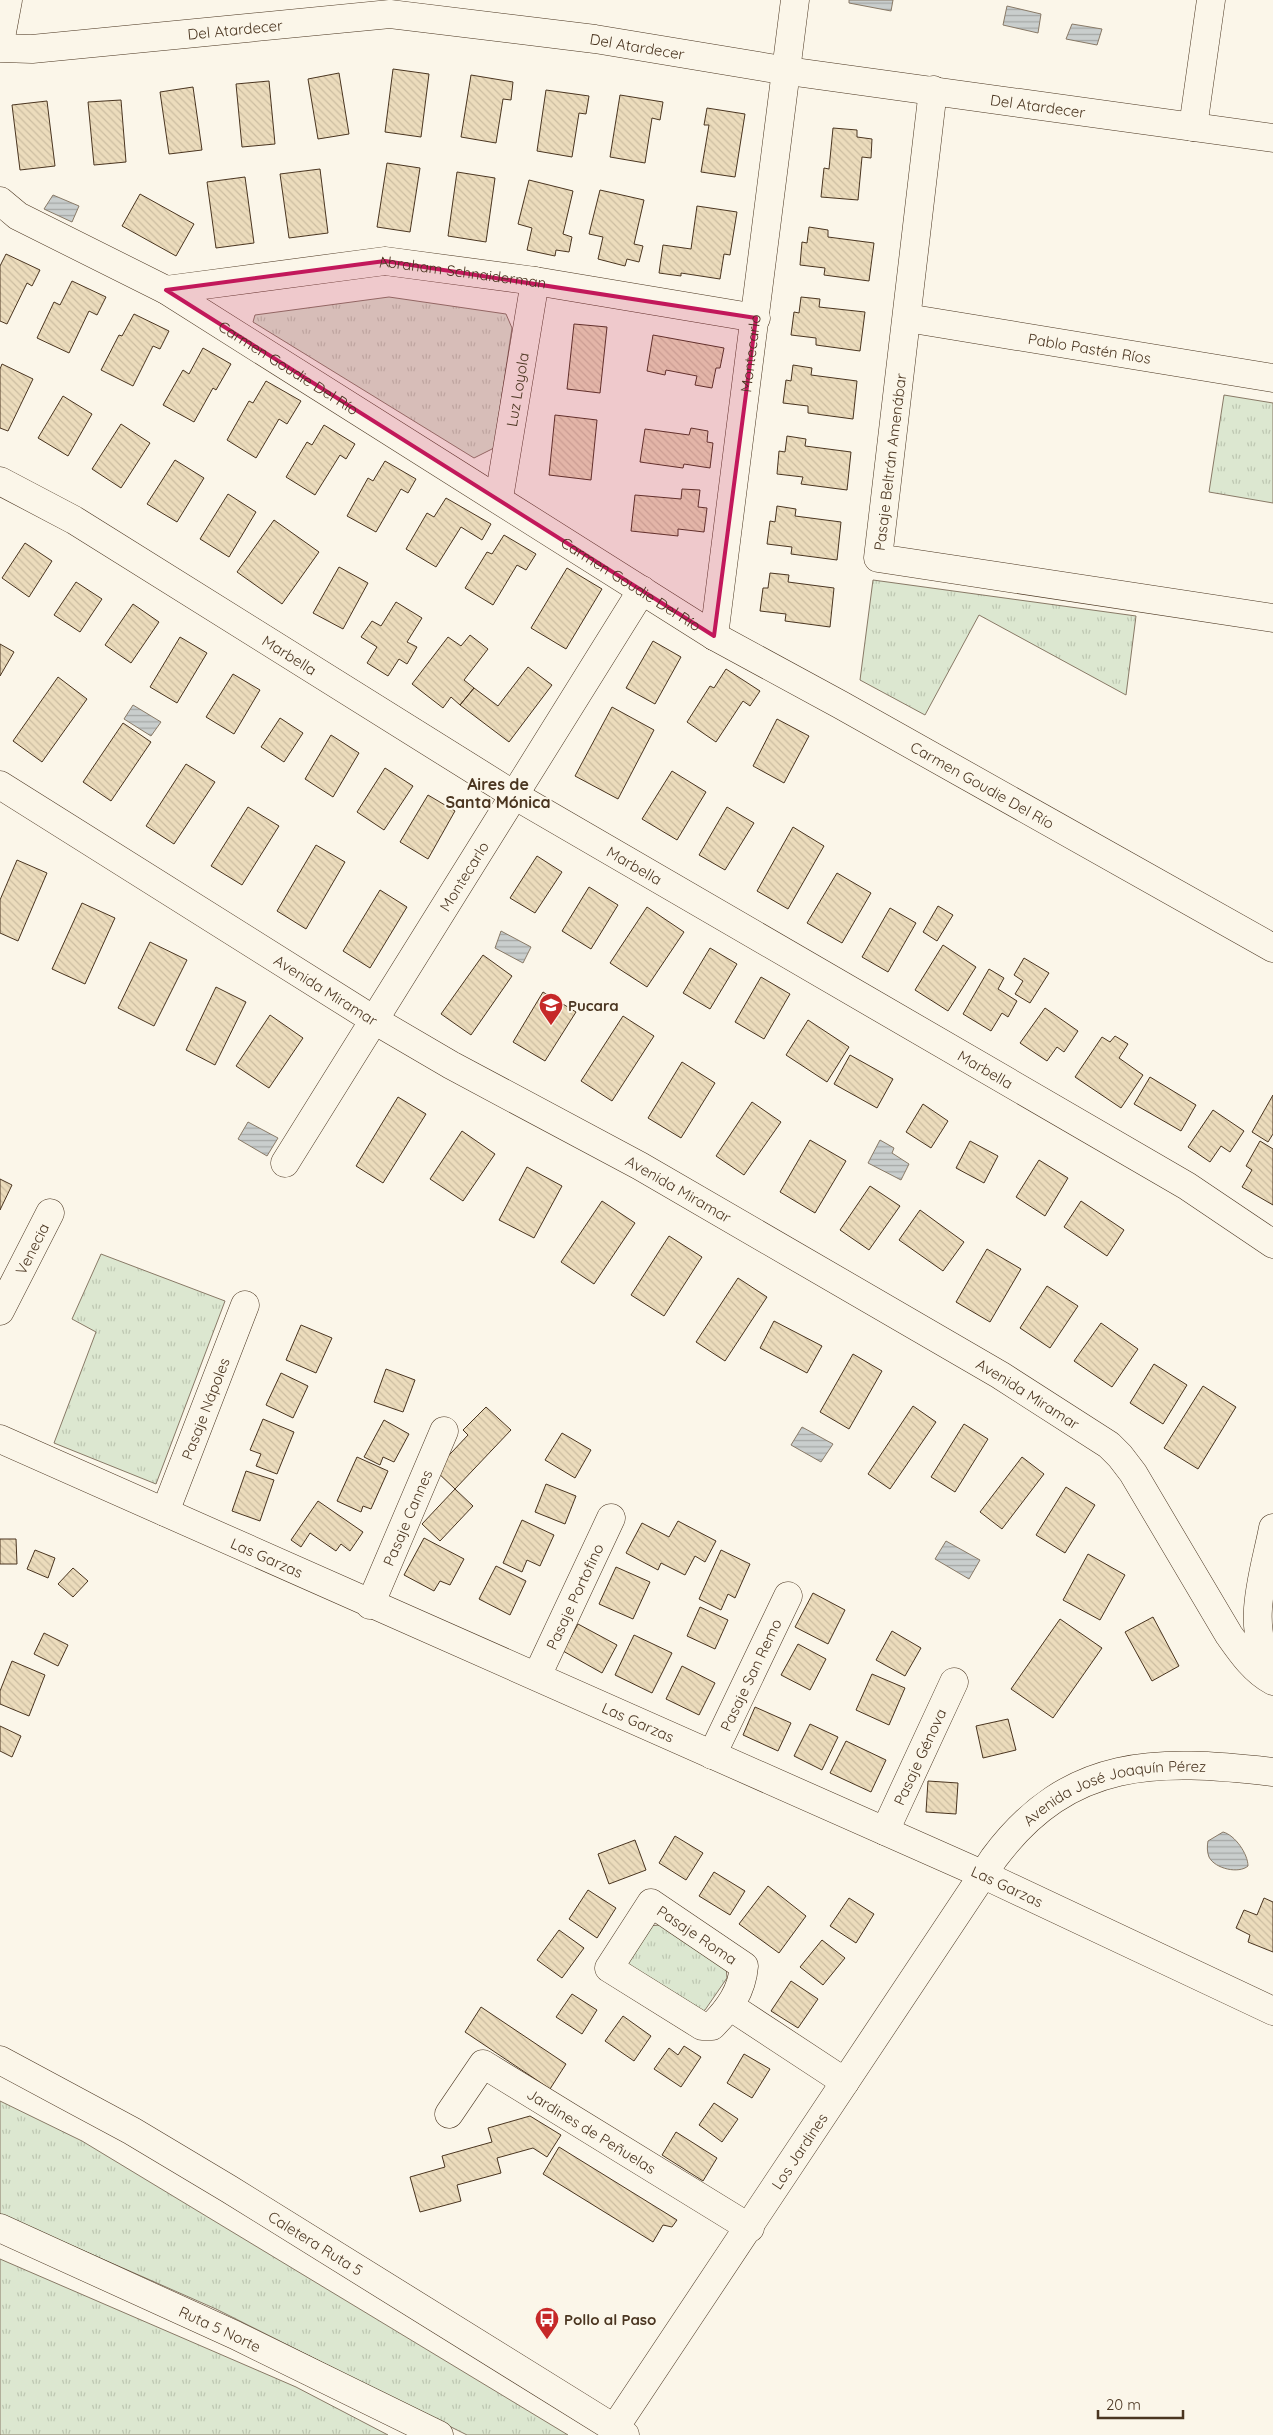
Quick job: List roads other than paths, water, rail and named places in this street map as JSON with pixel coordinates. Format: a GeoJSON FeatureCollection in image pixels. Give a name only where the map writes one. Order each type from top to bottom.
{"type":"FeatureCollection","features":[{"type":"Feature","properties":{"kind":"main road"},"geometry":{"type":"LineString","coordinates":[[0,43],[8,0]]}},
{"type":"Feature","properties":{"kind":"main road","name":"Montecarlo"},"geometry":{"type":"LineString","coordinates":[[714,636],[796,0]]}},
{"type":"Feature","properties":{"kind":"main road"},"geometry":{"type":"LineString","coordinates":[[1193,127],[1211,0]]}},
{"type":"Feature","properties":{"kind":"main road","name":"Del Atardecer"},"geometry":{"type":"LineString","coordinates":[[0,48],[32,49],[390,14],[595,39],[788,71],[1273,138]]}},
{"type":"Feature","properties":{"kind":"main road","name":"Pasaje Beltrán Amenábar"},"geometry":{"type":"LineString","coordinates":[[933,90],[878,558],[1273,618]]}},
{"type":"Feature","properties":{"kind":"main road","name":"Carmen Goudie Del Río"},"geometry":{"type":"LineString","coordinates":[[0,201],[18,216],[166,290],[499,498],[714,636],[841,705],[1273,948]]}},
{"type":"Feature","properties":{"kind":"main road","name":"Abraham Schnaiderman"},"geometry":{"type":"LineString","coordinates":[[166,290],[385,261],[534,281],[756,318]]}},
{"type":"Feature","properties":{"kind":"main road","name":"Luz Loyola"},"geometry":{"type":"LineString","coordinates":[[499,498],[534,281]]}},
{"type":"Feature","properties":{"kind":"main road","name":"Pablo Pastén Ríos"},"geometry":{"type":"LineString","coordinates":[[907,318],[1273,378]]}},
{"type":"Feature","properties":{"kind":"main road","name":"Marbella"},"geometry":{"type":"LineString","coordinates":[[0,481],[74,520],[514,795],[1187,1186],[1273,1244]]}},
{"type":"Feature","properties":{"kind":"main road","name":"Montecarlo"},"geometry":{"type":"LineString","coordinates":[[285,1163],[642,590]]}},
{"type":"Feature","properties":{"kind":"main road","name":"Avenida Miramar"},"geometry":{"type":"LineString","coordinates":[[0,784],[374,1020],[777,1244],[1000,1375],[1109,1446],[1120,1456],[1133,1474],[1229,1635],[1244,1655],[1266,1677],[1273,1681]]}},
{"type":"Feature","properties":{"kind":"main road","name":"Venecia"},"geometry":{"type":"LineString","coordinates":[[0,1311],[50,1213]]}},
{"type":"Feature","properties":{"kind":"main road","name":"Pasaje Nápoles"},"geometry":{"type":"LineString","coordinates":[[165,1512],[245,1305]]}},
{"type":"Feature","properties":{"kind":"main road","name":"Pasaje Cannes"},"geometry":{"type":"LineString","coordinates":[[370,1604],[444,1431]]}},
{"type":"Feature","properties":{"kind":"main road","name":"Las Garzas"},"geometry":{"type":"LineString","coordinates":[[0,1439],[984,1875],[1273,2012]]}},
{"type":"Feature","properties":{"kind":"main road","name":"Pasaje Portofino"},"geometry":{"type":"LineString","coordinates":[[537,1676],[611,1518]]}},
{"type":"Feature","properties":{"kind":"main road"},"geometry":{"type":"LineString","coordinates":[[1273,1528],[1260,1601],[1258,1628],[1261,1645],[1273,1668]]}},
{"type":"Feature","properties":{"kind":"main road","name":"Pasaje San Remo"},"geometry":{"type":"LineString","coordinates":[[712,1755],[788,1596]]}},
{"type":"Feature","properties":{"kind":"main road","name":"Pasaje Génova"},"geometry":{"type":"LineString","coordinates":[[885,1831],[954,1682]]}},
{"type":"Feature","properties":{"kind":"main road","name":"Avenida José Joaquín Pérez"},"geometry":{"type":"LineString","coordinates":[[984,1875],[1006,1842],[1034,1814],[1066,1792],[1100,1776],[1136,1767],[1172,1765],[1273,1772]]}},
{"type":"Feature","properties":{"kind":"main road","name":"Los Jardines"},"geometry":{"type":"LineString","coordinates":[[620,2432],[845,2082],[984,1875]]}},
{"type":"Feature","properties":{"kind":"main road","name":"Pasaje Roma"},"geometry":{"type":"LineString","coordinates":[[651,1903],[744,1966],[743,1979],[731,2007],[712,2026],[702,2026],[609,1968],[651,1903]]}},
{"type":"Feature","properties":{"kind":"main road"},"geometry":{"type":"LineString","coordinates":[[731,2007],[845,2082]]}},
{"type":"Feature","properties":{"kind":"main road","name":"Caletera Ruta 5"},"geometry":{"type":"LineString","coordinates":[[0,2060],[132,2131],[229,2189],[620,2432]]}},
{"type":"Feature","properties":{"kind":"main road","name":"Jardines de Peñuelas"},"geometry":{"type":"LineString","coordinates":[[449,2114],[483,2064],[750,2228]]}},
{"type":"Feature","properties":{"kind":"main road","name":"Ruta 5 Norte"},"geometry":{"type":"LineString","coordinates":[[0,2228],[227,2331],[439,2435]]}},
{"type":"Feature","properties":{"kind":"place","name":"Pucara"},"geometry":{"type":"Point","coordinates":[551,1026]}},
{"type":"Feature","properties":{"kind":"place","name":"Pollo al Paso"},"geometry":{"type":"Point","coordinates":[547,2340]}},
{"type":"Feature","properties":{"kind":"district","name":"Aires de Santa Mónica"},"geometry":{"type":"Point","coordinates":[498,793]}}]}
